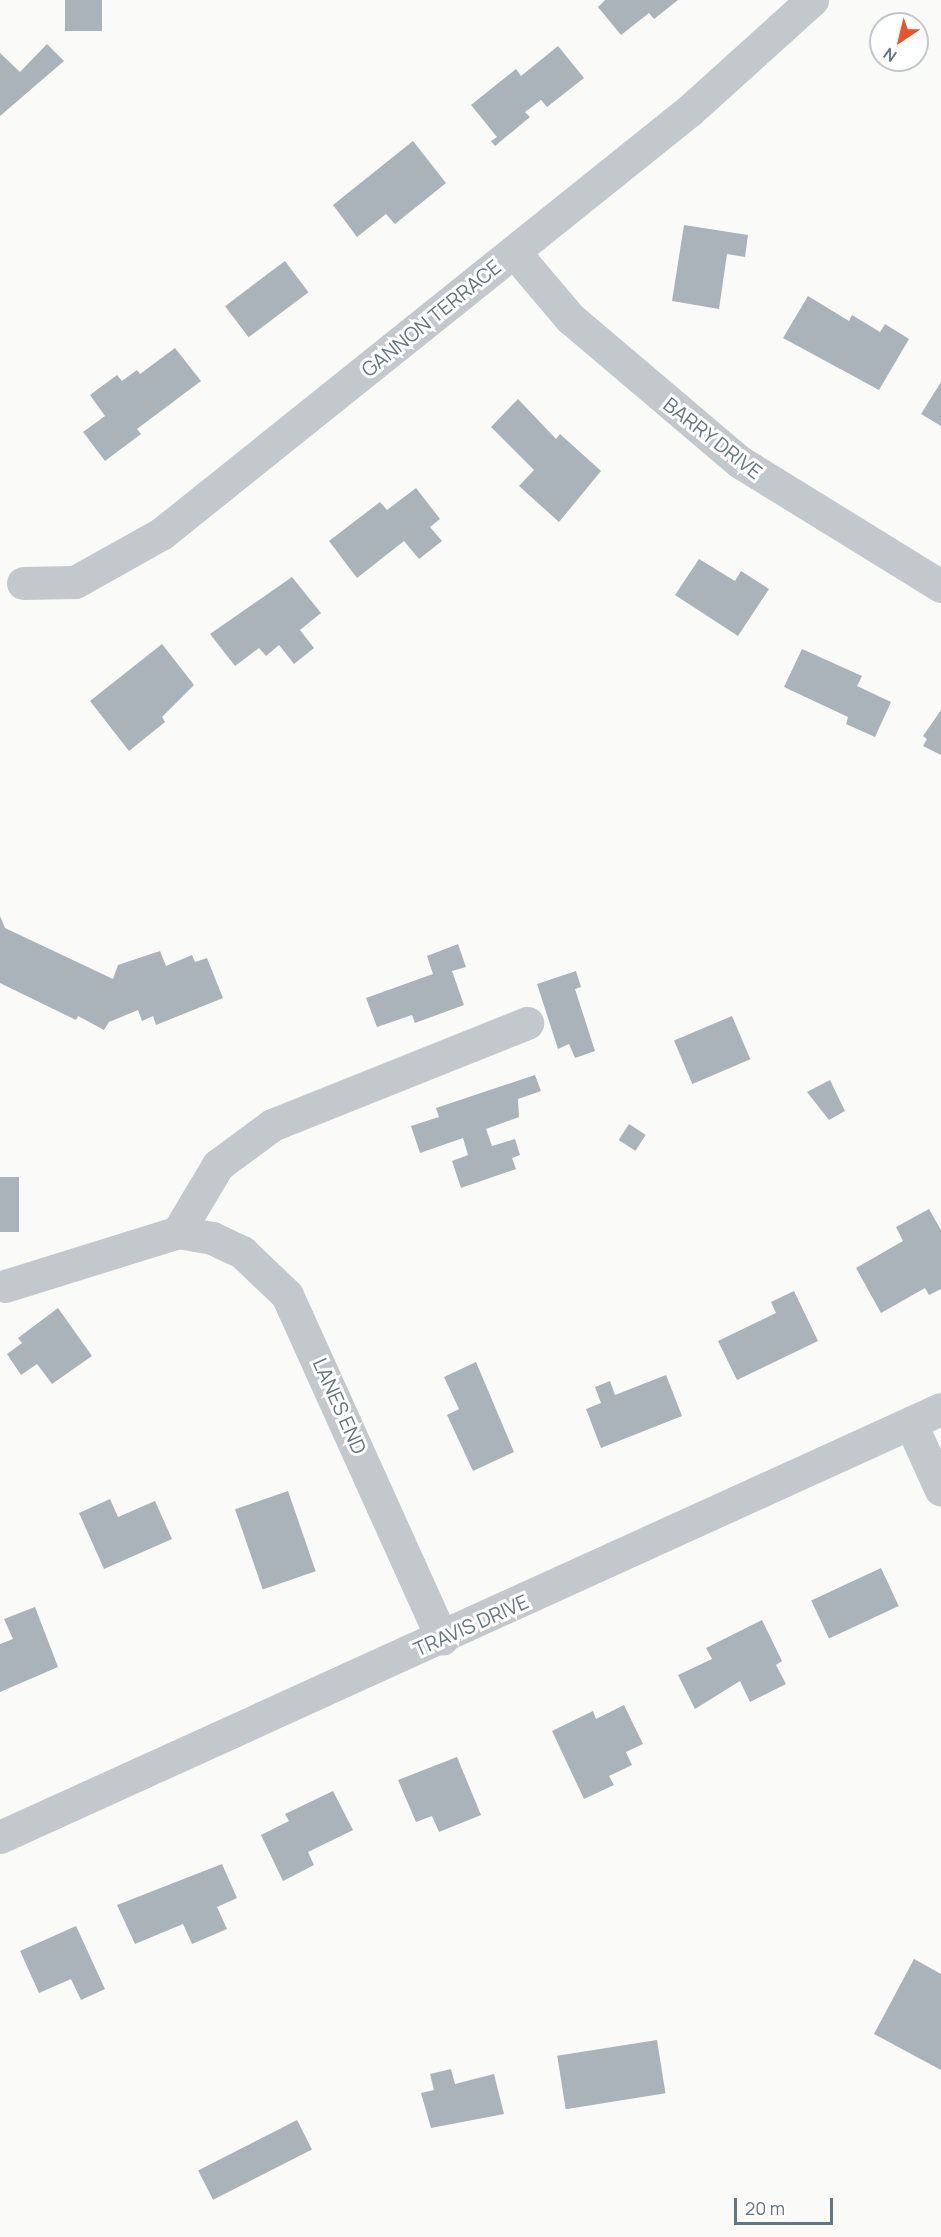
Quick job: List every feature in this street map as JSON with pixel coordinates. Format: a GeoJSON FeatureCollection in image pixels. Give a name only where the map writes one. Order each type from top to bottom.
{"type":"FeatureCollection","features":[{"type":"Feature","properties":{"kind":"street","name":"GANNON TERRACE"},"geometry":{"type":"LineString","coordinates":[[23,583],[75,582],[129,556],[514,252],[740,69],[812,0]]}},
{"type":"Feature","properties":{"kind":"street","name":"BARRY DRIVE"},"geometry":{"type":"LineString","coordinates":[[514,252],[570,318],[740,462],[941,586]]}},
{"type":"Feature","properties":{"kind":"street"},"geometry":{"type":"LineString","coordinates":[[5,1286],[178,1232],[219,1165],[272,1125],[526,1023]]}},
{"type":"Feature","properties":{"kind":"street","name":"LANES END"},"geometry":{"type":"LineString","coordinates":[[178,1232],[212,1238],[242,1252],[287,1295],[442,1639]]}},
{"type":"Feature","properties":{"kind":"street","name":"TRAVIS DRIVE"},"geometry":{"type":"LineString","coordinates":[[0,1837],[442,1639],[941,1409]]}},
{"type":"Feature","properties":{"kind":"street"},"geometry":{"type":"LineString","coordinates":[[910,1424],[941,1490]]}},
{"type":"Feature","properties":{"kind":"building"},"geometry":{"type":"Polygon","coordinates":[[[65,0],[102,0],[102,31],[65,31],[65,0]]]}},
{"type":"Feature","properties":{"kind":"building"},"geometry":{"type":"Polygon","coordinates":[[[605,0],[678,0],[654,19],[649,13],[621,35],[598,7],[605,0]]]}},
{"type":"Feature","properties":{"kind":"building"},"geometry":{"type":"Polygon","coordinates":[[[47,44],[64,61],[0,116],[0,53],[20,72],[47,44]]]}},
{"type":"Feature","properties":{"kind":"building"},"geometry":{"type":"Polygon","coordinates":[[[558,46],[584,78],[547,107],[541,100],[525,112],[530,117],[495,146],[491,141],[497,137],[471,105],[516,69],[521,76],[558,46]]]}},
{"type":"Feature","properties":{"kind":"building"},"geometry":{"type":"Polygon","coordinates":[[[413,141],[446,183],[395,224],[386,214],[357,237],[333,205],[413,141]]]}},
{"type":"Feature","properties":{"kind":"building"},"geometry":{"type":"Polygon","coordinates":[[[684,225],[748,235],[745,257],[727,254],[719,309],[672,301],[684,225]]]}},
{"type":"Feature","properties":{"kind":"building"},"geometry":{"type":"Polygon","coordinates":[[[285,261],[308,292],[249,337],[225,306],[285,261]]]}},
{"type":"Feature","properties":{"kind":"building"},"geometry":{"type":"Polygon","coordinates":[[[808,296],[849,321],[852,315],[880,332],[885,324],[909,339],[879,390],[783,338],[808,296]]]}},
{"type":"Feature","properties":{"kind":"building"},"geometry":{"type":"Polygon","coordinates":[[[175,348],[201,381],[137,429],[141,434],[105,461],[83,432],[105,416],[90,395],[117,375],[122,381],[137,370],[140,374],[175,348]]]}},
{"type":"Feature","properties":{"kind":"building"},"geometry":{"type":"Polygon","coordinates":[[[941,382],[941,426],[921,414],[941,382]]]}},
{"type":"Feature","properties":{"kind":"building"},"geometry":{"type":"Polygon","coordinates":[[[518,399],[556,439],[560,434],[601,471],[559,522],[519,486],[534,470],[491,427],[518,399]]]}},
{"type":"Feature","properties":{"kind":"building"},"geometry":{"type":"Polygon","coordinates":[[[416,488],[440,519],[430,527],[442,541],[419,559],[404,541],[357,578],[329,541],[380,502],[387,510],[416,488]]]}},
{"type":"Feature","properties":{"kind":"building"},"geometry":{"type":"Polygon","coordinates":[[[699,559],[735,581],[741,571],[769,589],[738,636],[675,595],[699,559]]]}},
{"type":"Feature","properties":{"kind":"building"},"geometry":{"type":"Polygon","coordinates":[[[292,577],[321,613],[300,630],[314,648],[294,664],[279,645],[266,656],[259,648],[235,666],[210,634],[292,577]]]}},
{"type":"Feature","properties":{"kind":"building"},"geometry":{"type":"Polygon","coordinates":[[[162,644],[194,685],[162,717],[165,722],[129,751],[90,701],[162,644]]]}},
{"type":"Feature","properties":{"kind":"building"},"geometry":{"type":"Polygon","coordinates":[[[802,649],[862,676],[857,686],[891,702],[875,737],[846,724],[848,717],[784,687],[802,649]]]}},
{"type":"Feature","properties":{"kind":"building"},"geometry":{"type":"Polygon","coordinates":[[[941,710],[941,755],[923,746],[927,739],[923,736],[941,710]]]}},
{"type":"Feature","properties":{"kind":"building"},"geometry":{"type":"Polygon","coordinates":[[[0,916],[5,928],[113,979],[118,965],[160,951],[166,966],[192,955],[195,962],[207,958],[223,998],[156,1025],[153,1016],[142,1021],[138,1010],[109,1022],[104,1030],[78,1016],[76,1020],[0,983],[0,916]]]}},
{"type":"Feature","properties":{"kind":"building"},"geometry":{"type":"Polygon","coordinates":[[[458,944],[466,967],[452,971],[464,1005],[415,1023],[412,1015],[377,1027],[366,998],[433,974],[427,956],[458,944]]]}},
{"type":"Feature","properties":{"kind":"building"},"geometry":{"type":"Polygon","coordinates":[[[576,971],[581,987],[575,989],[595,1051],[575,1058],[569,1044],[558,1049],[537,984],[576,971]]]}},
{"type":"Feature","properties":{"kind":"building"},"geometry":{"type":"Polygon","coordinates":[[[732,1016],[750,1059],[692,1084],[674,1041],[732,1016]]]}},
{"type":"Feature","properties":{"kind":"building"},"geometry":{"type":"Polygon","coordinates":[[[535,1075],[541,1091],[518,1099],[519,1117],[486,1129],[492,1146],[515,1139],[520,1155],[512,1158],[516,1169],[461,1188],[452,1161],[468,1155],[463,1138],[420,1153],[411,1126],[439,1117],[436,1108],[535,1075]]]}},
{"type":"Feature","properties":{"kind":"building"},"geometry":{"type":"Polygon","coordinates":[[[830,1080],[845,1111],[829,1120],[807,1092],[830,1080]]]}},
{"type":"Feature","properties":{"kind":"building"},"geometry":{"type":"Polygon","coordinates":[[[629,1124],[646,1135],[635,1151],[619,1140],[629,1124]]]}},
{"type":"Feature","properties":{"kind":"building"},"geometry":{"type":"Polygon","coordinates":[[[0,1177],[19,1177],[19,1232],[0,1232],[0,1177]]]}},
{"type":"Feature","properties":{"kind":"building"},"geometry":{"type":"Polygon","coordinates":[[[929,1209],[941,1230],[941,1289],[929,1295],[925,1288],[881,1313],[856,1268],[903,1241],[896,1227],[929,1209]]]}},
{"type":"Feature","properties":{"kind":"building"},"geometry":{"type":"Polygon","coordinates":[[[794,1291],[818,1341],[737,1380],[718,1341],[776,1313],[771,1302],[794,1291]]]}},
{"type":"Feature","properties":{"kind":"building"},"geometry":{"type":"Polygon","coordinates":[[[58,1308],[92,1356],[52,1384],[37,1364],[21,1375],[7,1354],[22,1343],[18,1338],[58,1308]]]}},
{"type":"Feature","properties":{"kind":"building"},"geometry":{"type":"Polygon","coordinates":[[[476,1362],[514,1452],[473,1471],[447,1415],[459,1409],[444,1377],[476,1362]]]}},
{"type":"Feature","properties":{"kind":"building"},"geometry":{"type":"Polygon","coordinates":[[[666,1375],[682,1416],[601,1448],[586,1409],[601,1403],[595,1387],[610,1381],[615,1395],[666,1375]]]}},
{"type":"Feature","properties":{"kind":"building"},"geometry":{"type":"Polygon","coordinates":[[[288,1491],[316,1571],[263,1590],[235,1509],[288,1491]]]}},
{"type":"Feature","properties":{"kind":"building"},"geometry":{"type":"Polygon","coordinates":[[[110,1499],[118,1517],[155,1501],[172,1539],[104,1569],[79,1513],[110,1499]]]}},
{"type":"Feature","properties":{"kind":"building"},"geometry":{"type":"Polygon","coordinates":[[[881,1568],[899,1606],[829,1639],[811,1601],[881,1568]]]}},
{"type":"Feature","properties":{"kind":"building"},"geometry":{"type":"Polygon","coordinates":[[[35,1607],[58,1667],[0,1692],[0,1644],[13,1639],[4,1619],[35,1607]]]}},
{"type":"Feature","properties":{"kind":"building"},"geometry":{"type":"Polygon","coordinates":[[[762,1620],[782,1661],[776,1665],[786,1684],[750,1702],[740,1681],[695,1709],[678,1675],[712,1659],[706,1648],[762,1620]]]}},
{"type":"Feature","properties":{"kind":"building"},"geometry":{"type":"Polygon","coordinates":[[[624,1705],[643,1744],[626,1752],[632,1765],[609,1776],[614,1785],[584,1799],[552,1731],[593,1711],[596,1719],[624,1705]]]}},
{"type":"Feature","properties":{"kind":"building"},"geometry":{"type":"Polygon","coordinates":[[[457,1757],[481,1815],[439,1832],[432,1816],[416,1822],[398,1780],[457,1757]]]}},
{"type":"Feature","properties":{"kind":"building"},"geometry":{"type":"Polygon","coordinates":[[[333,1791],[353,1830],[308,1852],[314,1865],[283,1881],[261,1835],[289,1821],[285,1814],[333,1791]]]}},
{"type":"Feature","properties":{"kind":"building"},"geometry":{"type":"Polygon","coordinates":[[[222,1864],[237,1898],[217,1907],[227,1929],[192,1944],[183,1924],[135,1944],[117,1905],[222,1864]]]}},
{"type":"Feature","properties":{"kind":"building"},"geometry":{"type":"Polygon","coordinates":[[[76,1926],[105,1989],[81,2000],[71,1979],[39,1993],[20,1951],[76,1926]]]}},
{"type":"Feature","properties":{"kind":"building"},"geometry":{"type":"Polygon","coordinates":[[[914,1959],[941,1974],[941,2070],[874,2034],[914,1959]]]}},
{"type":"Feature","properties":{"kind":"building"},"geometry":{"type":"Polygon","coordinates":[[[657,2040],[665,2093],[566,2109],[557,2056],[657,2040]]]}},
{"type":"Feature","properties":{"kind":"building"},"geometry":{"type":"Polygon","coordinates":[[[451,2069],[455,2084],[494,2074],[504,2114],[431,2128],[421,2093],[434,2090],[430,2074],[451,2069]]]}},
{"type":"Feature","properties":{"kind":"building"},"geometry":{"type":"Polygon","coordinates":[[[297,2120],[312,2149],[213,2200],[198,2170],[297,2120]]]}}]}
